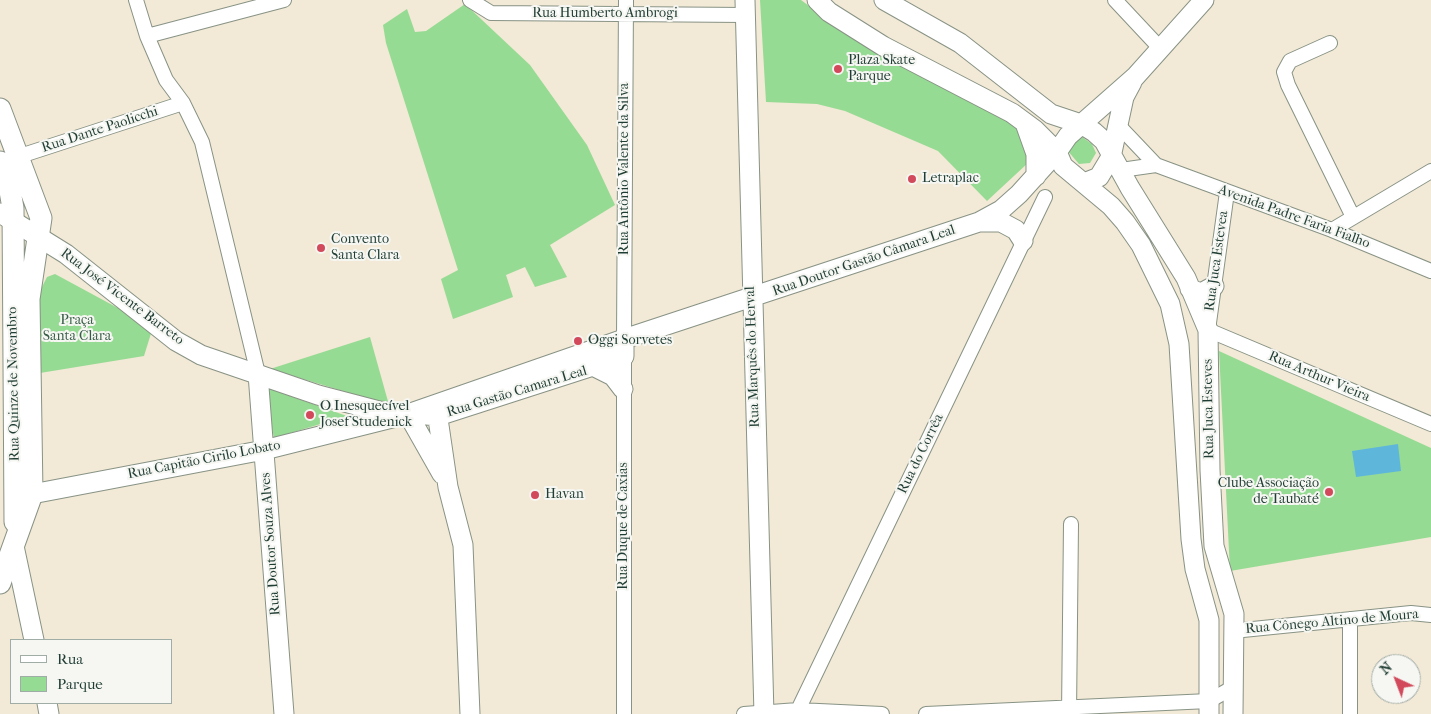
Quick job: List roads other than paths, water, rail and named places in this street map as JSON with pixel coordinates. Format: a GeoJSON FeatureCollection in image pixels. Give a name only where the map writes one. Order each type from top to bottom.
{"type":"FeatureCollection","features":[{"type":"Feature","properties":{"kind":"main road","name":"Rua Juca Esteves"},"geometry":{"type":"LineString","coordinates":[[817,0],[828,12],[883,46],[990,100],[1024,122],[1057,152],[1063,166],[1111,206],[1141,245],[1170,304],[1179,344],[1191,539],[1195,568],[1208,620],[1209,707]]}},
{"type":"Feature","properties":{"kind":"main road","name":"Rua Juca Esteves"},"geometry":{"type":"LineString","coordinates":[[884,0],[960,43],[1051,114],[1081,124],[1104,141],[1130,188],[1176,259],[1208,330],[1214,537],[1218,565],[1234,614],[1233,714]]}},
{"type":"Feature","properties":{"kind":"main road"},"geometry":{"type":"LineString","coordinates":[[1057,152],[1068,136],[1134,78],[1159,47],[1204,0]]}},
{"type":"Feature","properties":{"kind":"main road","name":"Rua Marquês do Herval"},"geometry":{"type":"LineString","coordinates":[[745,7],[751,299],[764,713]]}},
{"type":"Feature","properties":{"kind":"main road"},"geometry":{"type":"LineString","coordinates":[[1084,183],[1099,177],[1116,163],[1118,125],[1124,97],[1134,78]]}},
{"type":"Feature","properties":{"kind":"main road"},"geometry":{"type":"LineString","coordinates":[[0,109],[6,157]]}},
{"type":"Feature","properties":{"kind":"main road"},"geometry":{"type":"LineString","coordinates":[[1024,122],[1036,154],[1036,176]]}},
{"type":"Feature","properties":{"kind":"main road","name":"Rua Doutor Gastão Câmara Leal"},"geometry":{"type":"LineString","coordinates":[[437,410],[624,348],[751,299],[979,222],[1000,210],[1036,176],[1057,152]]}},
{"type":"Feature","properties":{"kind":"main road","name":"Rua Quinze de Novembro"},"geometry":{"type":"LineString","coordinates":[[6,157],[10,191],[6,218],[6,314],[16,498]]}},
{"type":"Feature","properties":{"kind":"main road","name":"Rua Quinze de Novembro"},"geometry":{"type":"LineString","coordinates":[[6,157],[41,218],[29,299],[14,546],[34,639]]}},
{"type":"Feature","properties":{"kind":"main road","name":"Rua José Vicente Barreto"},"geometry":{"type":"LineString","coordinates":[[6,218],[66,254],[176,341],[201,355],[351,404],[379,411],[408,414]]}},
{"type":"Feature","properties":{"kind":"main road","name":"Rua Doutor Gastão Câmara Leal"},"geometry":{"type":"LineString","coordinates":[[979,222],[1001,222],[1016,230],[1023,241]]}},
{"type":"Feature","properties":{"kind":"main road"},"geometry":{"type":"LineString","coordinates":[[1190,289],[1201,293],[1214,286]]}},
{"type":"Feature","properties":{"kind":"main road","name":"Rua Gastão Camara Leal"},"geometry":{"type":"LineString","coordinates":[[408,414],[437,410],[594,367],[624,348]]}},
{"type":"Feature","properties":{"kind":"main road"},"geometry":{"type":"LineString","coordinates":[[594,367],[613,376],[623,389]]}},
{"type":"Feature","properties":{"kind":"main road","name":"Rua Doutor Souza Alves"},"geometry":{"type":"LineString","coordinates":[[258,374],[284,714]]}},
{"type":"Feature","properties":{"kind":"main road"},"geometry":{"type":"LineString","coordinates":[[437,410],[448,487],[463,545],[470,714]]}},
{"type":"Feature","properties":{"kind":"main road"},"geometry":{"type":"LineString","coordinates":[[408,414],[448,487]]}},
{"type":"Feature","properties":{"kind":"main road","name":"Rua Capitão Cirilo Lobato"},"geometry":{"type":"LineString","coordinates":[[16,498],[264,450],[408,414]]}},
{"type":"Feature","properties":{"kind":"main road"},"geometry":{"type":"LineString","coordinates":[[0,583],[14,546]]}},
{"type":"Feature","properties":{"kind":"main road"},"geometry":{"type":"LineString","coordinates":[[1209,644],[1233,637]]}},
{"type":"Feature","properties":{"kind":"street"},"geometry":{"type":"LineString","coordinates":[[136,0],[147,36],[166,80],[183,103],[202,142],[258,374]]}},
{"type":"Feature","properties":{"kind":"street"},"geometry":{"type":"LineString","coordinates":[[147,36],[284,0]]}},
{"type":"Feature","properties":{"kind":"street","name":"Rua Humberto Ambrogi"},"geometry":{"type":"LineString","coordinates":[[470,0],[491,13],[626,7],[745,7]]}},
{"type":"Feature","properties":{"kind":"street"},"geometry":{"type":"LineString","coordinates":[[1115,0],[1159,47]]}},
{"type":"Feature","properties":{"kind":"street","name":"Rua Antônio Valente da Silva"},"geometry":{"type":"LineString","coordinates":[[624,348],[626,7]]}},
{"type":"Feature","properties":{"kind":"street"},"geometry":{"type":"LineString","coordinates":[[1330,43],[1290,61],[1284,72],[1288,85],[1353,217]]}},
{"type":"Feature","properties":{"kind":"street","name":"Rua Dante Paolicchi"},"geometry":{"type":"LineString","coordinates":[[6,157],[183,103]]}},
{"type":"Feature","properties":{"kind":"street","name":"Avenida Padre Faria Fialho"},"geometry":{"type":"LineString","coordinates":[[1118,125],[1156,165]]}},
{"type":"Feature","properties":{"kind":"street","name":"Avenida Padre Faria Fialho"},"geometry":{"type":"LineString","coordinates":[[1116,163],[1156,165],[1332,230],[1431,271]]}},
{"type":"Feature","properties":{"kind":"street"},"geometry":{"type":"LineString","coordinates":[[1332,230],[1431,171]]}},
{"type":"Feature","properties":{"kind":"street","name":"Rua Juca Estevea"},"geometry":{"type":"LineString","coordinates":[[1208,330],[1227,192]]}},
{"type":"Feature","properties":{"kind":"street","name":"Rua do Corrêa"},"geometry":{"type":"LineString","coordinates":[[798,710],[1045,198]]}},
{"type":"Feature","properties":{"kind":"street","name":"Rua Arthur Vieira"},"geometry":{"type":"LineString","coordinates":[[1208,330],[1431,424]]}},
{"type":"Feature","properties":{"kind":"street","name":"Rua Duque de Caxias"},"geometry":{"type":"LineString","coordinates":[[624,348],[624,714]]}},
{"type":"Feature","properties":{"kind":"street"},"geometry":{"type":"LineString","coordinates":[[1068,712],[1071,524]]}},
{"type":"Feature","properties":{"kind":"street","name":"Rua Cônego Altino de Moura"},"geometry":{"type":"LineString","coordinates":[[1233,637],[1350,619],[1411,613],[1431,615]]}},
{"type":"Feature","properties":{"kind":"street"},"geometry":{"type":"LineString","coordinates":[[1350,619],[1350,714]]}},
{"type":"Feature","properties":{"kind":"street"},"geometry":{"type":"LineString","coordinates":[[926,714],[1068,712],[1209,707],[1232,688]]}},
{"type":"Feature","properties":{"kind":"street"},"geometry":{"type":"LineString","coordinates":[[744,714],[798,710],[882,714]]}},
{"type":"Feature","properties":{"kind":"water"},"geometry":{"type":"Polygon","coordinates":[[[1398,444],[1401,471],[1356,477],[1352,451],[1398,444]]]}},
{"type":"Feature","properties":{"kind":"place","name":"Plaza Skate Parque"},"geometry":{"type":"Point","coordinates":[838,69]}},
{"type":"Feature","properties":{"kind":"place","name":"Letraplac"},"geometry":{"type":"Point","coordinates":[912,179]}},
{"type":"Feature","properties":{"kind":"place","name":"Convento Santa Clara"},"geometry":{"type":"Point","coordinates":[321,248]}},
{"type":"Feature","properties":{"kind":"place","name":"Oggi Sorvetes"},"geometry":{"type":"Point","coordinates":[578,341]}},
{"type":"Feature","properties":{"kind":"place","name":"O Inesquecível Josef Studenick"},"geometry":{"type":"Point","coordinates":[310,415]}},
{"type":"Feature","properties":{"kind":"place","name":"Clube Associação de Taubaté"},"geometry":{"type":"Point","coordinates":[1329,492]}},
{"type":"Feature","properties":{"kind":"place","name":"Havan"},"geometry":{"type":"Point","coordinates":[535,495]}},
{"type":"Feature","properties":{"kind":"park label","name":"Praça Santa Clara"},"geometry":{"type":"Point","coordinates":[77,330]}}]}
